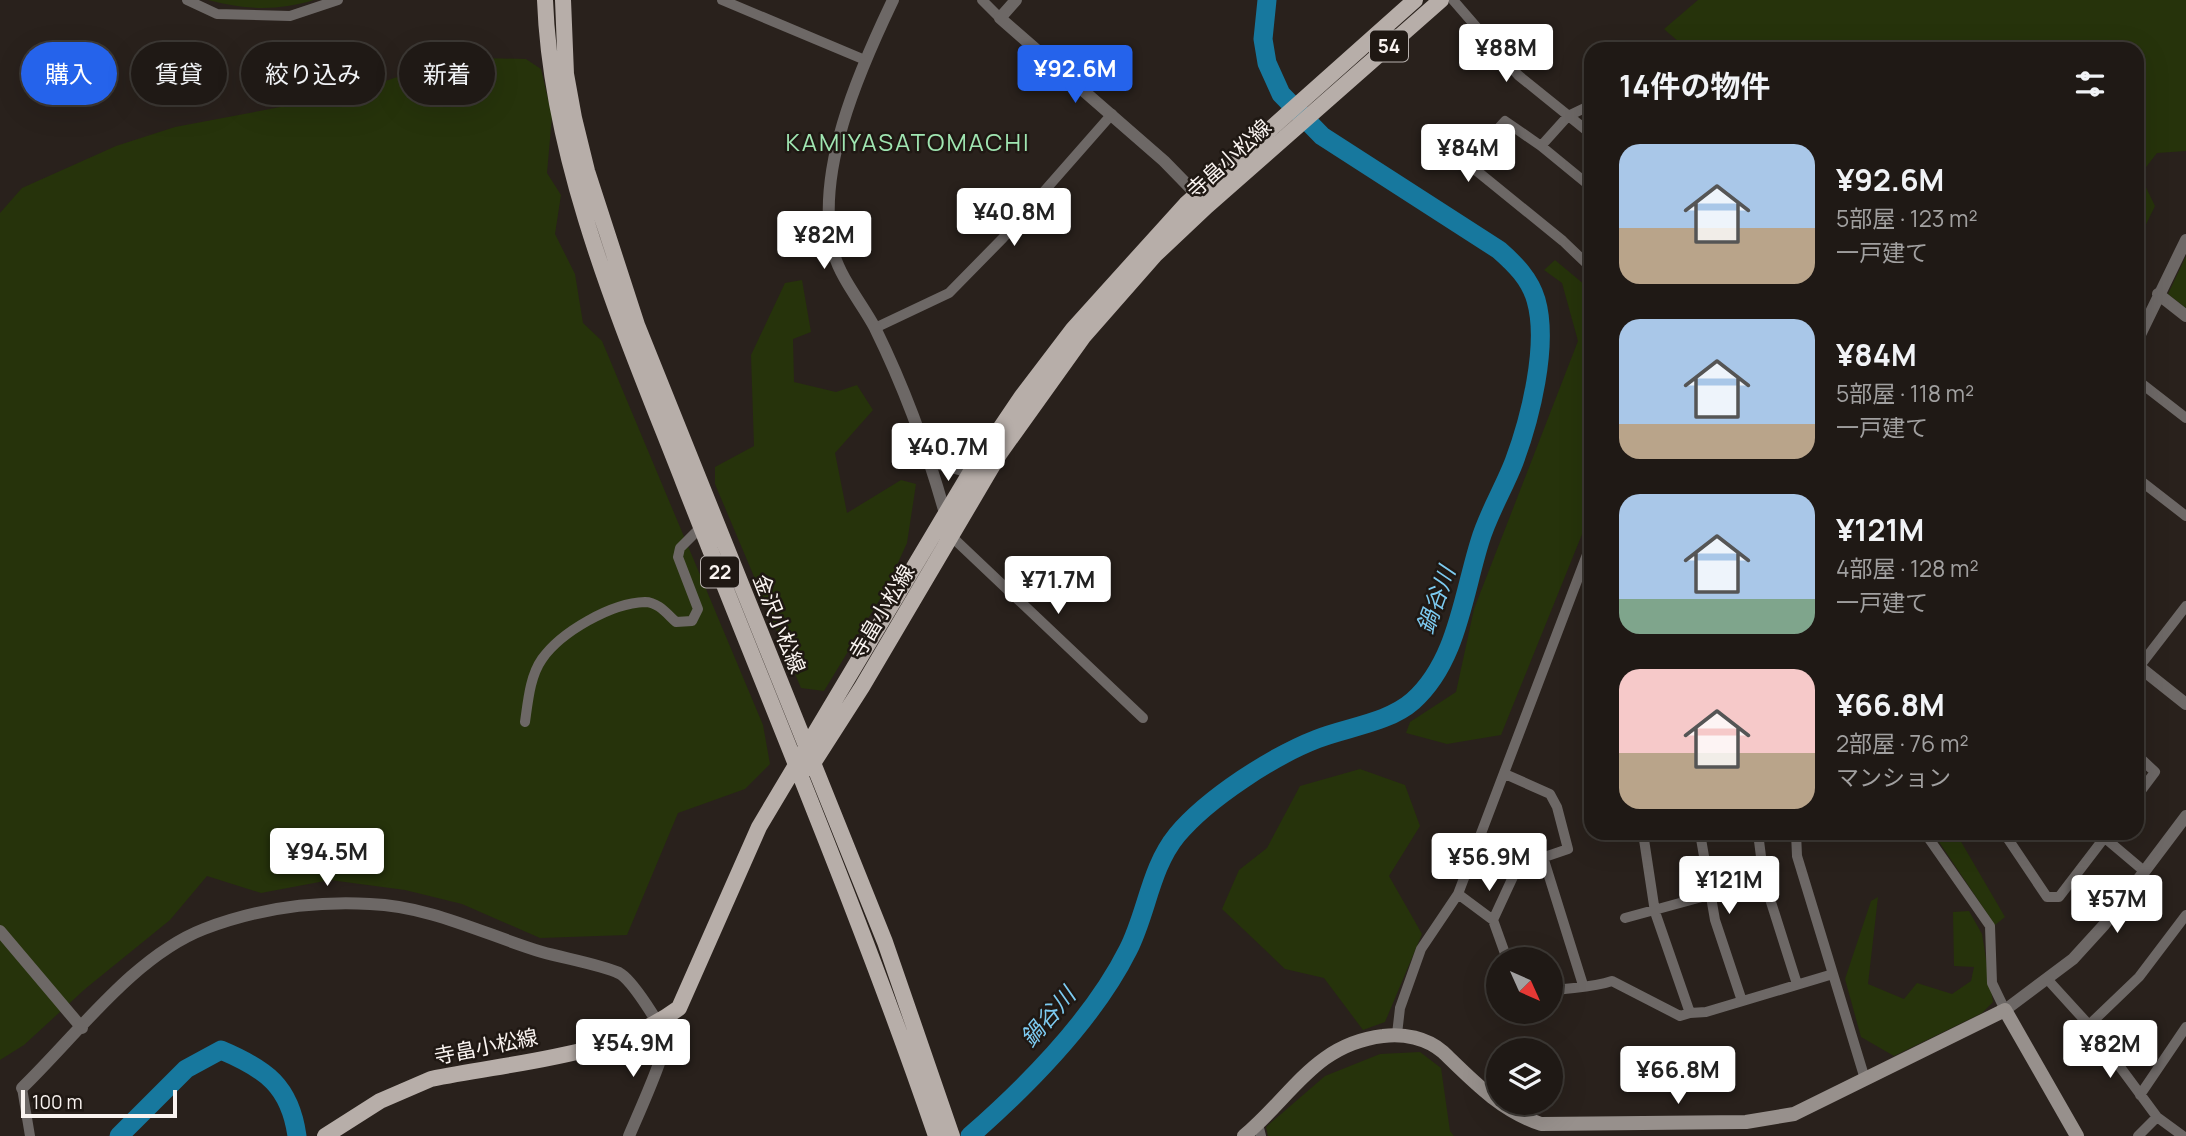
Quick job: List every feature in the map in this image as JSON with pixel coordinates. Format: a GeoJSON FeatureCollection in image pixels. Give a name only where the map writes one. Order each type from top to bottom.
{"type":"FeatureCollection","features":[{"type":"Feature","properties":{"kind":"main road","name":"金沢小松線"},"geometry":{"type":"LineString","coordinates":[[545,0],[552,75],[578,189],[633,352],[701,527],[804,767],[885,942],[943,1133]]}},
{"type":"Feature","properties":{"kind":"main road","name":"金沢小松線"},"geometry":{"type":"LineString","coordinates":[[563,0],[566,74],[574,118],[602,221],[637,325],[807,747],[804,767]]}},
{"type":"Feature","properties":{"kind":"main road","name":"寺畠小松線"},"geometry":{"type":"LineString","coordinates":[[1331,86],[1415,0]]}},
{"type":"Feature","properties":{"kind":"main road","name":"寺畠小松線"},"geometry":{"type":"LineString","coordinates":[[807,747],[970,472],[1073,329],[1202,200],[1271,138],[1331,86],[1441,0]]}},
{"type":"Feature","properties":{"kind":"main road","name":"寺畠小松線"},"geometry":{"type":"LineString","coordinates":[[325,1136],[380,1101],[430,1079],[623,1040],[658,1023],[679,1008],[727,892],[784,784],[804,767],[951,536],[1000,453],[1083,337],[1202,200]]}},
{"type":"Feature","properties":{"kind":"main road"},"geometry":{"type":"LineString","coordinates":[[1244,1136],[1260,1130],[1326,1054],[1359,1038],[1397,1034],[1418,1038],[1438,1048],[1493,1100],[1520,1117],[1541,1124],[1746,1122],[1794,1114],[2005,1010],[2077,1136]]}},
{"type":"Feature","properties":{"kind":"street"},"geometry":{"type":"LineString","coordinates":[[187,0],[217,14],[290,16],[338,0]]}},
{"type":"Feature","properties":{"kind":"street"},"geometry":{"type":"LineString","coordinates":[[722,0],[865,60]]}},
{"type":"Feature","properties":{"kind":"street"},"geometry":{"type":"LineString","coordinates":[[894,0],[865,60],[832,168],[828,216],[835,256],[875,328],[932,463],[951,536],[1143,718]]}},
{"type":"Feature","properties":{"kind":"street"},"geometry":{"type":"LineString","coordinates":[[982,0],[1112,114],[1202,200]]}},
{"type":"Feature","properties":{"kind":"street"},"geometry":{"type":"LineString","coordinates":[[1000,18],[1016,0]]}},
{"type":"Feature","properties":{"kind":"street"},"geometry":{"type":"LineString","coordinates":[[1453,0],[1518,75],[1584,129]]}},
{"type":"Feature","properties":{"kind":"street"},"geometry":{"type":"LineString","coordinates":[[1541,146],[1568,116],[1584,108]]}},
{"type":"Feature","properties":{"kind":"street"},"geometry":{"type":"LineString","coordinates":[[875,328],[949,293],[1003,238],[1112,114]]}},
{"type":"Feature","properties":{"kind":"street"},"geometry":{"type":"LineString","coordinates":[[1584,181],[1505,121],[1467,163],[1584,261]]}},
{"type":"Feature","properties":{"kind":"street"},"geometry":{"type":"LineString","coordinates":[[2144,326],[2186,240]]}},
{"type":"Feature","properties":{"kind":"street"},"geometry":{"type":"LineString","coordinates":[[2158,295],[2186,316]]}},
{"type":"Feature","properties":{"kind":"street"},"geometry":{"type":"LineString","coordinates":[[2144,385],[2186,418]]}},
{"type":"Feature","properties":{"kind":"street"},"geometry":{"type":"LineString","coordinates":[[932,463],[970,472]]}},
{"type":"Feature","properties":{"kind":"street"},"geometry":{"type":"LineString","coordinates":[[2144,483],[2186,516]]}},
{"type":"Feature","properties":{"kind":"street"},"geometry":{"type":"LineString","coordinates":[[525,722],[533,677],[542,660],[579,625],[598,615],[645,602],[659,606],[676,622],[692,621],[698,609],[678,557],[680,548],[701,527]]}},
{"type":"Feature","properties":{"kind":"street"},"geometry":{"type":"LineString","coordinates":[[1397,1034],[1400,1008],[1421,949],[1458,894],[1584,562]]}},
{"type":"Feature","properties":{"kind":"street"},"geometry":{"type":"LineString","coordinates":[[1578,577],[1584,578]]}},
{"type":"Feature","properties":{"kind":"street"},"geometry":{"type":"LineString","coordinates":[[2144,658],[2186,606]]}},
{"type":"Feature","properties":{"kind":"street"},"geometry":{"type":"LineString","coordinates":[[2144,671],[2186,704]]}},
{"type":"Feature","properties":{"kind":"street"},"geometry":{"type":"LineString","coordinates":[[2144,762],[2155,772],[2144,787]]}},
{"type":"Feature","properties":{"kind":"street"},"geometry":{"type":"LineString","coordinates":[[1493,920],[1518,866],[1568,849],[1557,807],[1550,794],[1505,774]]}},
{"type":"Feature","properties":{"kind":"street"},"geometry":{"type":"LineString","coordinates":[[1930,840],[1990,926],[1992,983],[2005,1010],[2073,960],[2104,925],[2186,816]]}},
{"type":"Feature","properties":{"kind":"street"},"geometry":{"type":"LineString","coordinates":[[1644,840],[1655,912],[1689,1013]]}},
{"type":"Feature","properties":{"kind":"street"},"geometry":{"type":"LineString","coordinates":[[1701,840],[1709,897],[1742,1001]]}},
{"type":"Feature","properties":{"kind":"street"},"geometry":{"type":"LineString","coordinates":[[1759,840],[1764,880],[1797,984]]}},
{"type":"Feature","properties":{"kind":"street"},"geometry":{"type":"LineString","coordinates":[[1796,840],[1797,856],[1865,1079]]}},
{"type":"Feature","properties":{"kind":"street"},"geometry":{"type":"LineString","coordinates":[[2009,840],[2047,897],[2059,897],[2100,840]]}},
{"type":"Feature","properties":{"kind":"street"},"geometry":{"type":"LineString","coordinates":[[2110,840],[2144,871]]}},
{"type":"Feature","properties":{"kind":"street"},"geometry":{"type":"LineString","coordinates":[[1543,857],[1583,985]]}},
{"type":"Feature","properties":{"kind":"street"},"geometry":{"type":"LineString","coordinates":[[1625,918],[1655,912],[1764,880]]}},
{"type":"Feature","properties":{"kind":"street"},"geometry":{"type":"LineString","coordinates":[[1458,894],[1493,920],[1503,947]]}},
{"type":"Feature","properties":{"kind":"street"},"geometry":{"type":"LineString","coordinates":[[30,1136],[22,1088],[143,965],[201,930],[260,912],[360,904],[418,910],[502,940],[621,973],[658,1023],[665,1043],[629,1136]]}},
{"type":"Feature","properties":{"kind":"street"},"geometry":{"type":"LineString","coordinates":[[2089,1024],[2138,977],[2186,915]]}},
{"type":"Feature","properties":{"kind":"street"},"geometry":{"type":"LineString","coordinates":[[0,931],[82,1028]]}},
{"type":"Feature","properties":{"kind":"street"},"geometry":{"type":"LineString","coordinates":[[1563,989],[1583,985],[1591,988],[1612,981],[1680,1016],[1706,1012],[1833,974]]}},
{"type":"Feature","properties":{"kind":"street"},"geometry":{"type":"LineString","coordinates":[[2048,980],[2089,1024],[2157,1117],[2183,1136]]}},
{"type":"Feature","properties":{"kind":"street"},"geometry":{"type":"LineString","coordinates":[[2140,1095],[2186,1027]]}},
{"type":"Feature","properties":{"kind":"street"},"geometry":{"type":"LineString","coordinates":[[2138,1136],[2157,1117]]}},
{"type":"Feature","properties":{"kind":"green space"},"geometry":{"type":"Polygon","coordinates":[[[208,0],[314,0],[261,8],[208,0]]]}},
{"type":"Feature","properties":{"kind":"green space"},"geometry":{"type":"Polygon","coordinates":[[[1698,0],[2186,0],[2186,151],[2157,153],[2144,170],[2144,42],[1679,42],[1664,29],[1698,0]]]}},
{"type":"Feature","properties":{"kind":"green space"},"geometry":{"type":"Polygon","coordinates":[[[495,58],[526,59],[541,69],[552,116],[547,173],[561,195],[555,234],[575,274],[583,323],[602,341],[763,725],[770,764],[745,789],[678,813],[627,935],[540,938],[462,904],[405,890],[330,880],[261,893],[207,876],[170,920],[85,989],[24,1045],[0,1060],[0,213],[22,188],[116,146],[175,127],[291,105],[385,105],[385,81],[399,77],[399,105],[495,105],[495,58]]]}},
{"type":"Feature","properties":{"kind":"green space"},"geometry":{"type":"Polygon","coordinates":[[[2144,183],[2155,206],[2144,229],[2144,183]]]}},
{"type":"Feature","properties":{"kind":"green space"},"geometry":{"type":"Polygon","coordinates":[[[2186,256],[2186,308],[2168,294],[2186,256]]]}},
{"type":"Feature","properties":{"kind":"green space"},"geometry":{"type":"Polygon","coordinates":[[[1555,260],[1584,284],[1584,529],[1501,735],[1447,744],[1406,733],[1410,722],[1456,692],[1474,609],[1578,341],[1562,283],[1544,270],[1555,260]]]}},
{"type":"Feature","properties":{"kind":"green space"},"geometry":{"type":"Polygon","coordinates":[[[802,280],[811,332],[793,339],[794,382],[836,392],[857,385],[873,410],[835,453],[847,513],[901,480],[916,484],[907,543],[886,589],[824,691],[801,688],[715,484],[715,467],[754,446],[751,355],[785,283],[802,280]]]}},
{"type":"Feature","properties":{"kind":"green space"},"geometry":{"type":"Polygon","coordinates":[[[1360,769],[1405,785],[1420,826],[1389,876],[1422,934],[1385,1022],[1363,1030],[1324,978],[1285,969],[1222,909],[1239,870],[1267,848],[1300,786],[1360,769]]]}},
{"type":"Feature","properties":{"kind":"green space"},"geometry":{"type":"Polygon","coordinates":[[[1938,840],[1960,840],[2005,917],[1995,925],[1938,840]]]}},
{"type":"Feature","properties":{"kind":"green space"},"geometry":{"type":"Polygon","coordinates":[[[1878,897],[1868,984],[1904,999],[1917,983],[1952,994],[1971,981],[1974,967],[1954,966],[1953,912],[1969,911],[1982,934],[1993,1002],[1982,1013],[1894,1056],[1861,1037],[1845,979],[1871,901],[1878,897]]]}},
{"type":"Feature","properties":{"kind":"green space"},"geometry":{"type":"Polygon","coordinates":[[[1420,1052],[1441,1068],[1450,1131],[1454,1136],[1268,1136],[1266,1127],[1325,1076],[1380,1054],[1420,1052]]]}},
{"type":"Feature","properties":{"kind":"waterway","name":"鍋谷川"},"geometry":{"type":"LineString","coordinates":[[970,1136],[1058,1050],[1097,1001],[1128,950],[1168,848],[1190,821],[1242,779],[1281,756],[1317,739],[1392,715],[1413,701],[1428,685],[1440,667],[1457,627],[1483,531],[1514,462],[1526,425],[1536,382],[1540,338],[1536,300],[1530,285],[1516,266],[1499,250],[1322,136],[1281,94],[1267,63],[1263,39],[1267,0]]}},
{"type":"Feature","properties":{"kind":"waterway","name":"鍋谷川"},"geometry":{"type":"LineString","coordinates":[[119,1136],[186,1069],[221,1050],[251,1064],[273,1081],[289,1104],[297,1136]]}},
{"type":"Feature","properties":{"kind":"district","name":"KAMIYASATOMACHI"},"geometry":{"type":"Point","coordinates":[908,143]}}]}
